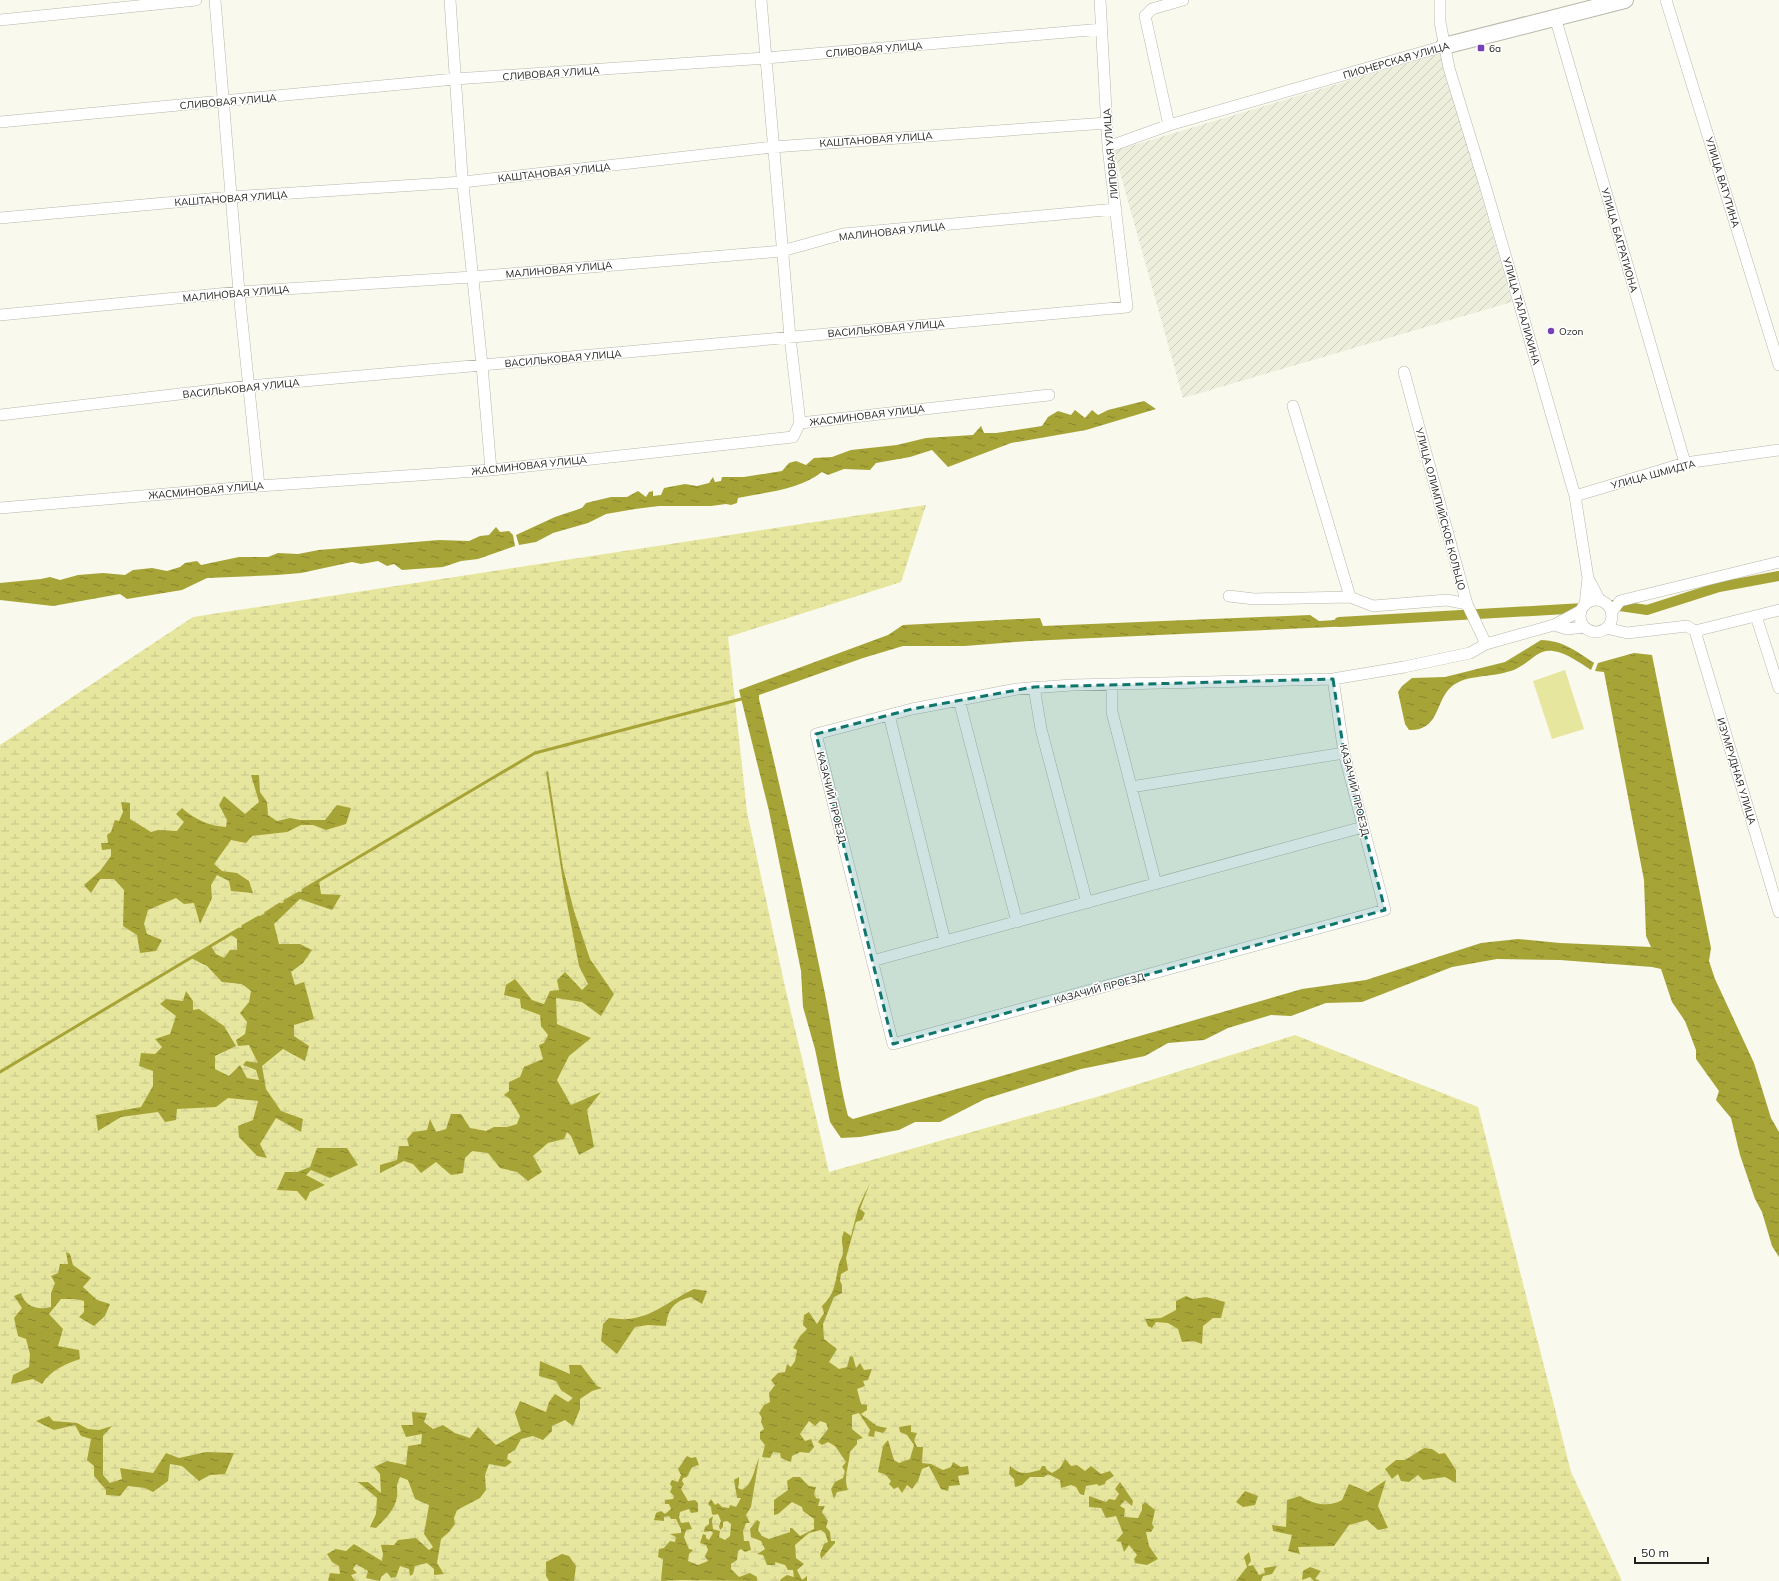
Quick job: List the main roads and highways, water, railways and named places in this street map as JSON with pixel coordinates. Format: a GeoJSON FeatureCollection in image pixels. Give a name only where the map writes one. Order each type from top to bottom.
{"type":"FeatureCollection","features":[{"type":"Feature","properties":{"kind":"water"},"geometry":{"type":"Polygon","coordinates":[[[1144,401],[1156,409],[1086,430],[1011,443],[948,467],[932,450],[910,457],[876,463],[870,470],[844,469],[828,475],[822,472],[793,487],[738,498],[737,503],[731,505],[659,506],[606,514],[588,523],[553,533],[536,542],[519,545],[516,535],[555,517],[582,508],[586,503],[611,497],[627,497],[638,491],[646,497],[649,492],[653,491],[653,496],[661,495],[664,488],[685,484],[697,486],[709,483],[713,477],[715,482],[721,481],[722,477],[744,477],[782,471],[789,463],[796,461],[806,465],[814,458],[832,457],[851,450],[897,445],[926,438],[973,435],[981,426],[984,433],[996,433],[1042,426],[1048,417],[1058,411],[1071,415],[1075,410],[1085,418],[1092,410],[1098,415],[1108,410],[1144,401]]]}},
{"type":"Feature","properties":{"kind":"water"},"geometry":{"type":"Polygon","coordinates":[[[496,527],[500,532],[509,531],[513,535],[515,546],[478,559],[461,561],[443,567],[402,570],[394,564],[387,566],[378,561],[361,564],[352,562],[301,573],[207,578],[182,590],[127,599],[120,594],[53,606],[0,600],[0,583],[50,577],[60,580],[78,575],[103,573],[125,575],[133,570],[152,568],[167,571],[180,567],[185,563],[197,561],[201,565],[239,557],[268,557],[278,553],[298,554],[319,550],[439,540],[469,541],[480,536],[489,535],[496,527]]]}},
{"type":"Feature","properties":{"kind":"water"},"geometry":{"type":"Polygon","coordinates":[[[1310,615],[1319,621],[1353,619],[1353,626],[1029,641],[965,646],[903,646],[863,658],[759,695],[810,920],[825,994],[838,1071],[848,1116],[853,1119],[1302,989],[1366,980],[1481,943],[1518,939],[1560,943],[1651,947],[1646,936],[1644,880],[1604,672],[1595,671],[1598,663],[1634,653],[1652,655],[1711,948],[1709,961],[1715,979],[1754,1063],[1771,1118],[1779,1132],[1779,1257],[1772,1246],[1762,1212],[1755,1199],[1740,1155],[1731,1118],[1716,1100],[1719,1091],[1696,1059],[1696,1050],[1685,1021],[1672,1002],[1661,969],[1652,967],[1560,960],[1497,959],[1452,967],[1362,1002],[1326,1003],[1291,1016],[1271,1015],[1228,1028],[1204,1040],[1168,1043],[1145,1056],[1081,1069],[985,1099],[940,1122],[915,1122],[899,1130],[860,1137],[841,1138],[830,1122],[815,1049],[803,1007],[801,971],[769,811],[739,690],[888,635],[903,625],[1040,618],[1043,626],[1310,615]]]}},
{"type":"Feature","properties":{"kind":"water"},"geometry":{"type":"Polygon","coordinates":[[[1541,640],[1556,642],[1575,651],[1594,663],[1591,670],[1558,652],[1548,651],[1540,653],[1525,664],[1513,670],[1500,674],[1469,679],[1455,684],[1444,695],[1435,716],[1426,726],[1409,730],[1405,724],[1398,692],[1402,686],[1412,678],[1445,677],[1505,662],[1541,640]]]}},
{"type":"Feature","properties":{"kind":"water"},"geometry":{"type":"Polygon","coordinates":[[[548,771],[563,868],[574,911],[590,959],[614,994],[601,1016],[582,1002],[556,998],[557,1024],[591,1038],[569,1056],[557,1080],[571,1105],[601,1092],[587,1110],[594,1147],[579,1155],[571,1136],[567,1132],[564,1139],[548,1143],[533,1156],[542,1172],[528,1181],[517,1172],[500,1168],[488,1153],[472,1151],[465,1158],[463,1173],[451,1175],[436,1162],[421,1173],[413,1164],[404,1161],[380,1173],[380,1165],[397,1160],[399,1146],[409,1146],[407,1139],[413,1132],[427,1130],[430,1119],[436,1132],[446,1129],[451,1114],[461,1114],[470,1128],[486,1131],[494,1127],[507,1127],[517,1124],[520,1116],[510,1099],[504,1095],[509,1091],[509,1082],[520,1077],[524,1067],[543,1059],[539,1045],[544,1043],[548,1035],[541,1026],[540,1015],[521,1008],[520,999],[504,995],[506,985],[515,979],[532,1000],[544,1004],[550,991],[559,990],[557,980],[565,972],[582,990],[588,984],[579,966],[564,888],[546,772],[548,771]]]}},
{"type":"Feature","properties":{"kind":"water"},"geometry":{"type":"Polygon","coordinates":[[[251,775],[259,775],[260,792],[267,802],[268,815],[277,821],[290,818],[300,820],[325,820],[337,805],[351,808],[346,824],[326,830],[313,825],[301,825],[287,832],[252,836],[246,843],[231,840],[214,864],[222,871],[237,873],[249,881],[253,893],[231,891],[229,881],[217,875],[211,885],[212,898],[200,924],[194,903],[184,904],[176,898],[148,910],[144,924],[147,934],[162,940],[156,951],[140,953],[137,935],[123,926],[124,890],[114,879],[100,879],[91,893],[84,885],[100,871],[111,856],[111,849],[102,850],[101,843],[108,843],[107,835],[111,832],[115,820],[119,821],[123,812],[121,802],[130,803],[130,819],[151,832],[158,830],[177,831],[184,822],[176,814],[182,808],[202,821],[226,827],[227,820],[219,805],[224,796],[245,814],[259,802],[251,775]]]}},
{"type":"Feature","properties":{"kind":"water"},"geometry":{"type":"Polygon","coordinates":[[[319,881],[321,894],[341,895],[332,910],[300,899],[274,924],[279,944],[300,944],[312,950],[303,963],[291,972],[295,985],[304,982],[314,1019],[294,1025],[294,1036],[309,1046],[305,1061],[283,1049],[262,1066],[266,1089],[281,1111],[303,1119],[301,1132],[276,1118],[260,1144],[267,1158],[257,1156],[239,1137],[238,1126],[253,1120],[258,1101],[228,1098],[216,1107],[177,1109],[176,1120],[165,1122],[158,1112],[121,1117],[98,1131],[96,1115],[141,1107],[153,1086],[153,1071],[139,1066],[141,1053],[155,1054],[162,1047],[155,1039],[170,1034],[176,1016],[160,1004],[166,999],[183,1001],[186,991],[193,1001],[193,1010],[199,1009],[224,1026],[236,1046],[215,1056],[215,1069],[229,1076],[240,1065],[247,1078],[259,1080],[256,1070],[243,1065],[246,1061],[258,1063],[249,1045],[238,1046],[236,1040],[245,1034],[247,1022],[240,1013],[249,1002],[251,991],[242,984],[222,982],[207,966],[191,958],[211,946],[216,954],[224,958],[230,950],[237,950],[237,939],[230,934],[319,881]]]}},
{"type":"Feature","properties":{"kind":"water"},"geometry":{"type":"Polygon","coordinates":[[[317,1148],[347,1148],[358,1165],[330,1178],[311,1170],[306,1175],[325,1185],[310,1192],[306,1201],[297,1191],[277,1190],[285,1172],[297,1172],[310,1167],[317,1148]]]}},
{"type":"Feature","properties":{"kind":"water"},"geometry":{"type":"Polygon","coordinates":[[[870,1183],[860,1209],[865,1213],[862,1220],[856,1222],[846,1258],[848,1270],[841,1274],[840,1281],[842,1285],[842,1293],[834,1297],[823,1324],[824,1339],[837,1349],[829,1362],[839,1369],[847,1367],[850,1356],[853,1357],[856,1368],[860,1363],[864,1370],[872,1369],[868,1380],[863,1381],[865,1386],[857,1389],[861,1404],[867,1405],[867,1410],[861,1414],[877,1426],[887,1428],[883,1433],[875,1431],[874,1437],[868,1436],[870,1430],[859,1413],[852,1415],[852,1429],[863,1438],[857,1440],[857,1444],[850,1452],[846,1476],[848,1490],[837,1492],[834,1499],[831,1489],[835,1482],[843,1478],[845,1471],[842,1467],[846,1462],[835,1446],[828,1442],[822,1445],[818,1442],[828,1429],[826,1423],[820,1421],[815,1426],[809,1421],[800,1434],[805,1441],[811,1439],[814,1447],[809,1453],[800,1452],[792,1456],[791,1462],[781,1458],[780,1453],[773,1452],[770,1458],[762,1457],[765,1445],[760,1439],[760,1432],[764,1429],[761,1422],[762,1418],[759,1413],[764,1405],[770,1402],[769,1393],[775,1385],[771,1380],[778,1373],[785,1372],[787,1364],[791,1367],[795,1361],[797,1350],[793,1348],[800,1336],[807,1329],[803,1325],[804,1315],[809,1312],[817,1324],[824,1313],[822,1306],[830,1296],[843,1255],[842,1240],[844,1231],[851,1236],[858,1208],[870,1183]]]}},
{"type":"Feature","properties":{"kind":"water"},"geometry":{"type":"Polygon","coordinates":[[[66,1252],[70,1254],[73,1265],[91,1278],[83,1287],[97,1300],[110,1304],[105,1316],[94,1326],[79,1317],[84,1312],[84,1301],[75,1299],[61,1299],[49,1314],[63,1329],[58,1346],[79,1350],[80,1359],[54,1371],[42,1384],[33,1379],[11,1384],[13,1375],[29,1367],[30,1354],[26,1339],[18,1336],[14,1318],[22,1308],[14,1296],[21,1293],[25,1301],[36,1308],[51,1307],[51,1293],[55,1283],[51,1276],[58,1273],[60,1264],[68,1264],[66,1252]]]}},
{"type":"Feature","properties":{"kind":"water"},"geometry":{"type":"Polygon","coordinates":[[[694,1289],[707,1291],[702,1304],[691,1297],[685,1299],[676,1303],[670,1310],[666,1326],[648,1325],[635,1327],[617,1354],[601,1341],[603,1324],[609,1318],[626,1319],[646,1315],[694,1289]]]}},
{"type":"Feature","properties":{"kind":"water"},"geometry":{"type":"Polygon","coordinates":[[[1186,1296],[1193,1299],[1206,1297],[1225,1302],[1221,1318],[1213,1318],[1203,1326],[1202,1344],[1194,1341],[1182,1342],[1178,1329],[1168,1323],[1156,1322],[1152,1328],[1148,1326],[1145,1319],[1161,1318],[1176,1310],[1176,1301],[1186,1296]]]}},
{"type":"Feature","properties":{"kind":"water"},"geometry":{"type":"Polygon","coordinates":[[[540,1361],[570,1374],[569,1365],[581,1365],[597,1386],[602,1388],[592,1391],[580,1399],[580,1409],[573,1426],[565,1420],[552,1426],[552,1431],[543,1440],[533,1436],[521,1439],[515,1450],[508,1454],[507,1459],[512,1462],[505,1467],[489,1464],[485,1475],[486,1490],[480,1498],[457,1510],[454,1518],[455,1524],[441,1539],[437,1563],[444,1574],[434,1575],[434,1569],[427,1563],[415,1566],[413,1574],[410,1576],[409,1569],[400,1566],[396,1577],[391,1578],[387,1572],[381,1577],[380,1581],[366,1578],[368,1571],[356,1564],[353,1569],[357,1573],[351,1575],[355,1581],[328,1581],[330,1573],[340,1574],[339,1566],[332,1562],[327,1554],[336,1549],[346,1551],[354,1544],[382,1561],[383,1554],[381,1545],[394,1545],[398,1540],[416,1538],[429,1550],[433,1547],[424,1534],[429,1505],[415,1499],[408,1480],[400,1477],[397,1485],[395,1505],[390,1514],[376,1528],[370,1527],[376,1514],[377,1498],[358,1482],[368,1482],[381,1493],[380,1474],[374,1467],[387,1461],[406,1465],[408,1446],[421,1444],[422,1434],[406,1437],[401,1425],[413,1425],[412,1412],[427,1413],[424,1422],[433,1429],[443,1425],[455,1433],[470,1438],[478,1427],[496,1445],[521,1431],[515,1413],[520,1401],[546,1412],[549,1402],[555,1394],[568,1402],[573,1398],[561,1390],[556,1381],[539,1376],[540,1361]]]}},
{"type":"Feature","properties":{"kind":"water"},"geometry":{"type":"Polygon","coordinates":[[[49,1416],[53,1421],[77,1423],[88,1429],[99,1430],[112,1426],[103,1436],[103,1475],[110,1483],[122,1479],[120,1468],[153,1473],[166,1453],[179,1458],[206,1452],[234,1453],[225,1474],[210,1475],[199,1481],[182,1466],[170,1464],[168,1481],[153,1492],[145,1488],[128,1486],[120,1496],[106,1495],[106,1490],[94,1476],[94,1466],[87,1460],[91,1439],[81,1436],[75,1425],[54,1430],[36,1421],[49,1416]]]}},
{"type":"Feature","properties":{"kind":"water"},"geometry":{"type":"Polygon","coordinates":[[[911,1425],[911,1432],[917,1433],[914,1440],[917,1447],[923,1447],[922,1463],[931,1464],[943,1470],[951,1467],[953,1462],[961,1467],[968,1466],[969,1474],[958,1476],[960,1485],[949,1486],[948,1491],[941,1489],[929,1466],[922,1469],[918,1481],[912,1489],[907,1485],[902,1493],[898,1487],[894,1489],[889,1484],[891,1481],[886,1475],[878,1472],[883,1446],[888,1440],[894,1460],[899,1463],[910,1459],[914,1445],[907,1435],[900,1432],[899,1427],[911,1425]]]}},
{"type":"Feature","properties":{"kind":"water"},"geometry":{"type":"Polygon","coordinates":[[[1424,1448],[1432,1449],[1439,1454],[1445,1453],[1456,1470],[1456,1483],[1445,1477],[1423,1480],[1418,1475],[1409,1482],[1401,1481],[1398,1474],[1392,1479],[1385,1469],[1396,1460],[1405,1460],[1424,1448]]]}},
{"type":"Feature","properties":{"kind":"water"},"geometry":{"type":"Polygon","coordinates":[[[687,1456],[691,1458],[696,1457],[699,1465],[692,1467],[687,1477],[683,1478],[682,1481],[684,1484],[681,1489],[688,1501],[695,1500],[698,1503],[698,1512],[691,1513],[689,1509],[680,1512],[679,1517],[681,1523],[689,1522],[692,1529],[686,1530],[684,1537],[689,1549],[693,1550],[689,1554],[688,1561],[698,1565],[708,1561],[705,1556],[708,1550],[706,1545],[700,1543],[703,1534],[706,1535],[706,1538],[709,1540],[713,1533],[711,1531],[704,1532],[705,1527],[709,1524],[709,1519],[713,1516],[713,1529],[720,1531],[719,1537],[725,1540],[730,1536],[731,1524],[727,1521],[723,1522],[723,1527],[720,1530],[719,1526],[721,1521],[718,1514],[712,1514],[711,1507],[708,1504],[711,1499],[715,1505],[718,1503],[722,1507],[729,1508],[730,1505],[736,1507],[741,1498],[737,1498],[734,1480],[739,1477],[738,1488],[742,1490],[746,1487],[751,1480],[759,1458],[751,1507],[746,1515],[750,1523],[746,1523],[743,1531],[744,1541],[749,1541],[751,1550],[745,1552],[741,1549],[738,1551],[737,1560],[731,1564],[731,1569],[739,1577],[750,1573],[757,1577],[757,1581],[661,1581],[663,1559],[658,1557],[659,1549],[664,1548],[670,1541],[675,1542],[676,1537],[670,1534],[681,1533],[681,1529],[676,1519],[671,1519],[669,1516],[664,1517],[664,1521],[654,1520],[656,1513],[661,1511],[665,1514],[671,1509],[669,1504],[665,1504],[665,1500],[673,1499],[674,1496],[670,1492],[672,1487],[670,1484],[672,1480],[678,1482],[681,1475],[678,1469],[687,1456]]]}},
{"type":"Feature","properties":{"kind":"water"},"geometry":{"type":"Polygon","coordinates":[[[1065,1459],[1071,1466],[1077,1465],[1085,1471],[1091,1466],[1101,1474],[1110,1471],[1114,1476],[1106,1481],[1105,1484],[1099,1486],[1097,1484],[1086,1486],[1084,1495],[1080,1494],[1076,1487],[1071,1485],[1061,1488],[1060,1480],[1048,1474],[1044,1477],[1030,1477],[1022,1485],[1015,1487],[1014,1479],[1009,1474],[1010,1466],[1025,1473],[1040,1470],[1042,1466],[1045,1466],[1047,1470],[1052,1473],[1060,1468],[1065,1459]]]}},
{"type":"Feature","properties":{"kind":"water"},"geometry":{"type":"Polygon","coordinates":[[[793,1477],[800,1477],[809,1486],[816,1487],[814,1494],[816,1498],[820,1499],[818,1506],[825,1506],[822,1512],[828,1521],[826,1527],[830,1532],[831,1541],[835,1541],[835,1543],[821,1559],[820,1554],[824,1544],[828,1542],[825,1533],[821,1530],[809,1533],[795,1545],[796,1558],[804,1564],[797,1570],[802,1580],[807,1576],[807,1581],[780,1581],[787,1575],[794,1577],[793,1570],[788,1570],[785,1565],[775,1562],[775,1565],[767,1565],[763,1555],[757,1554],[765,1549],[761,1541],[751,1537],[750,1529],[757,1520],[760,1522],[758,1530],[762,1536],[769,1539],[790,1532],[790,1528],[792,1528],[800,1536],[814,1529],[814,1519],[803,1511],[802,1507],[792,1502],[778,1514],[774,1515],[774,1500],[788,1490],[787,1481],[793,1477]]]}},
{"type":"Feature","properties":{"kind":"water"},"geometry":{"type":"Polygon","coordinates":[[[1386,1480],[1378,1506],[1388,1528],[1378,1530],[1367,1520],[1349,1525],[1334,1546],[1298,1547],[1300,1554],[1288,1551],[1292,1535],[1273,1531],[1272,1525],[1286,1527],[1287,1500],[1300,1496],[1315,1503],[1331,1504],[1342,1500],[1349,1484],[1368,1492],[1386,1480]]]}},
{"type":"Feature","properties":{"kind":"water"},"geometry":{"type":"Polygon","coordinates":[[[1120,1482],[1133,1501],[1132,1506],[1125,1500],[1120,1506],[1125,1509],[1124,1517],[1138,1518],[1142,1510],[1142,1505],[1145,1502],[1155,1510],[1152,1524],[1154,1527],[1151,1532],[1146,1532],[1149,1546],[1158,1559],[1147,1565],[1135,1563],[1134,1559],[1137,1555],[1129,1545],[1124,1552],[1121,1542],[1116,1541],[1123,1533],[1116,1516],[1106,1518],[1101,1508],[1089,1507],[1089,1496],[1106,1502],[1109,1499],[1115,1500],[1119,1494],[1115,1489],[1120,1482]]]}},
{"type":"Feature","properties":{"kind":"water"},"geometry":{"type":"Polygon","coordinates":[[[1245,1491],[1258,1496],[1255,1505],[1243,1507],[1236,1502],[1245,1491]]]}},
{"type":"Feature","properties":{"kind":"water"},"geometry":{"type":"Polygon","coordinates":[[[1249,1552],[1251,1561],[1248,1565],[1249,1566],[1253,1565],[1259,1575],[1265,1573],[1264,1568],[1277,1566],[1272,1574],[1263,1576],[1261,1581],[1236,1581],[1247,1567],[1244,1557],[1249,1552]]]}},
{"type":"Feature","properties":{"kind":"water"},"geometry":{"type":"Polygon","coordinates":[[[562,1554],[569,1556],[576,1566],[574,1581],[549,1581],[546,1576],[546,1562],[562,1554]]]}},
{"type":"Feature","properties":{"kind":"water"},"geometry":{"type":"Polygon","coordinates":[[[1310,1567],[1321,1571],[1315,1579],[1320,1581],[1314,1581],[1310,1577],[1302,1580],[1303,1571],[1310,1567]]]}},
{"type":"Feature","properties":{"kind":"waterway"},"geometry":{"type":"LineString","coordinates":[[1613,605],[1647,610],[1719,587],[1779,576]]}},
{"type":"Feature","properties":{"kind":"waterway"},"geometry":{"type":"LineString","coordinates":[[1339,622],[1583,608]]}},
{"type":"Feature","properties":{"kind":"waterway"},"geometry":{"type":"LineString","coordinates":[[303,890],[535,753],[745,698]]}},
{"type":"Feature","properties":{"kind":"waterway"},"geometry":{"type":"LineString","coordinates":[[285,901],[299,893]]}},
{"type":"Feature","properties":{"kind":"waterway"},"geometry":{"type":"LineString","coordinates":[[266,913],[280,904]]}},
{"type":"Feature","properties":{"kind":"waterway"},"geometry":{"type":"LineString","coordinates":[[243,926],[259,917]]}},
{"type":"Feature","properties":{"kind":"waterway"},"geometry":{"type":"LineString","coordinates":[[0,1072],[239,929]]}},
{"type":"Feature","properties":{"kind":"place","name":"6а"},"geometry":{"type":"Point","coordinates":[1481,48]}},
{"type":"Feature","properties":{"kind":"place","name":"Ozon"},"geometry":{"type":"Point","coordinates":[1551,331]}}]}
